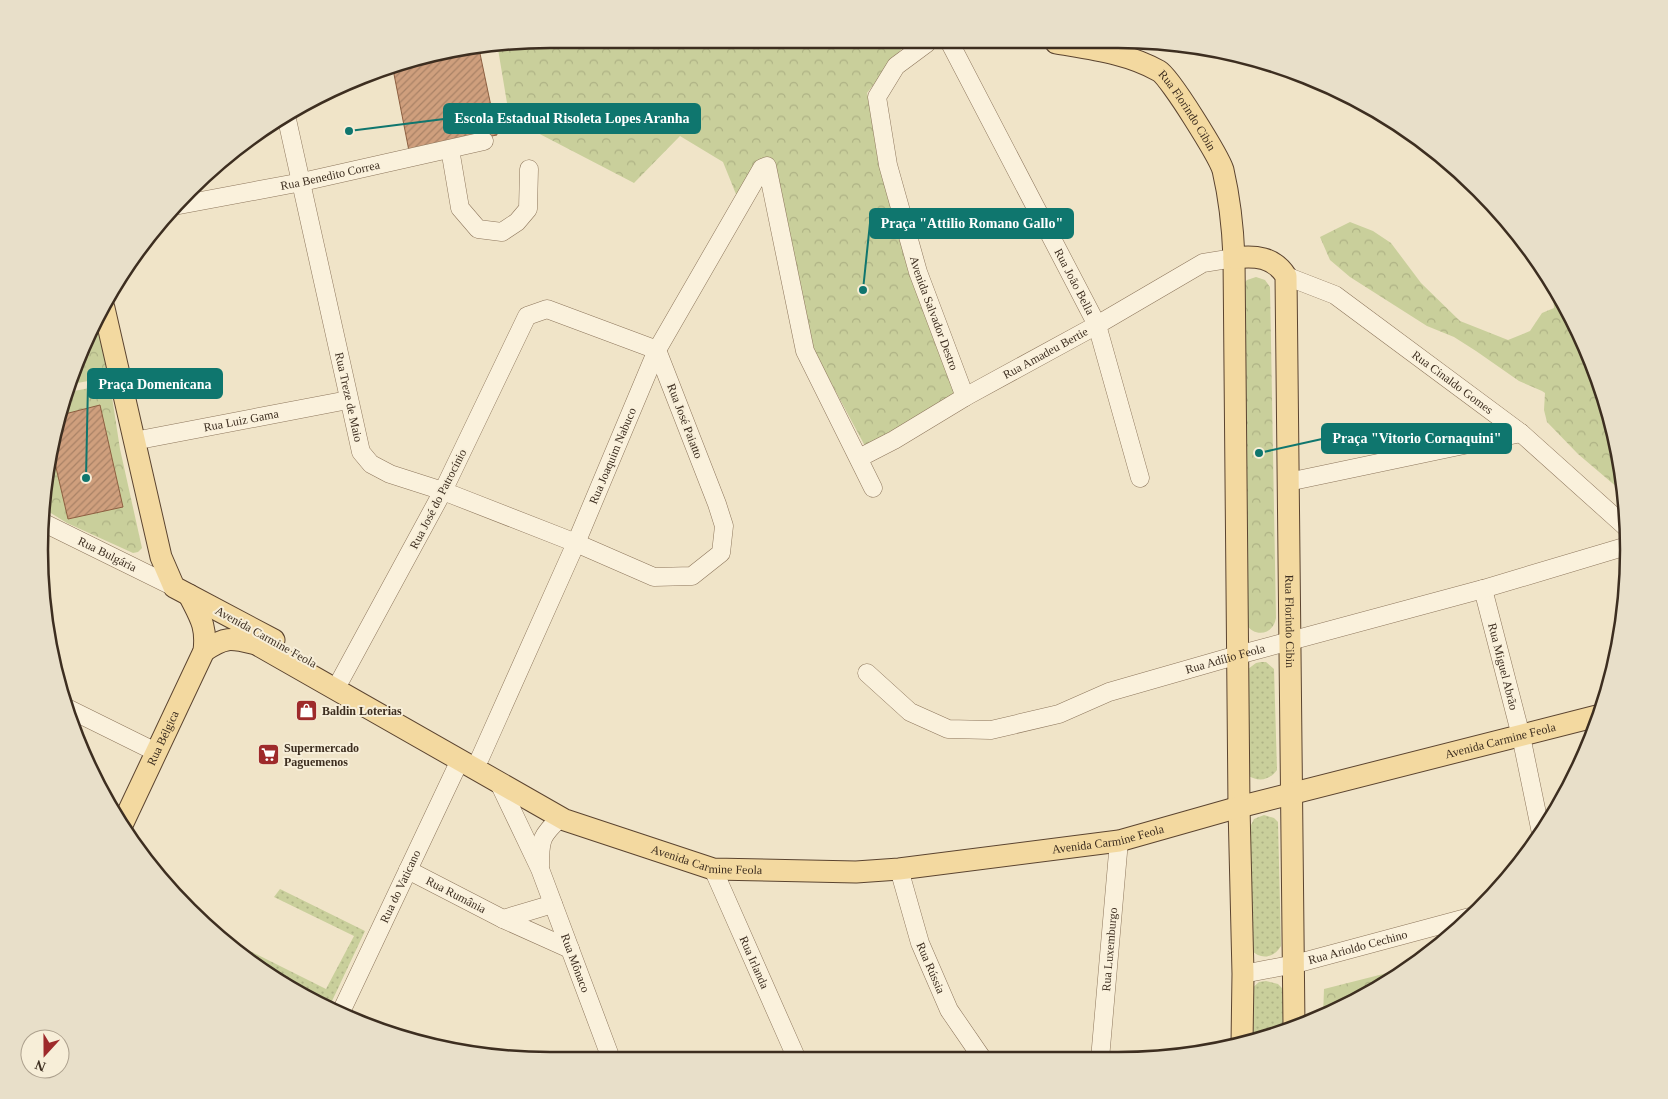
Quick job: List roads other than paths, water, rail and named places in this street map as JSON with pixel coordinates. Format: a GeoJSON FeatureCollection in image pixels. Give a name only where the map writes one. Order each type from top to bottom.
{"type":"FeatureCollection","features":[{"type":"Feature","properties":{"kind":"main road","name":"Rua Florindo Cibin"},"geometry":{"type":"LineString","coordinates":[[1083,48],[1126,56],[1161,72],[1181,97],[1223,168],[1233,237],[1234,258],[1239,807],[1243,974],[1242,1035]]}},
{"type":"Feature","properties":{"kind":"main road"},"geometry":{"type":"LineString","coordinates":[[1234,258],[1250,256],[1270,260],[1280,266],[1286,276]]}},
{"type":"Feature","properties":{"kind":"main road","name":"Rua Florindo Cibin"},"geometry":{"type":"LineString","coordinates":[[1286,276],[1289,641],[1295,964],[1294,1020]]}},
{"type":"Feature","properties":{"kind":"main road"},"geometry":{"type":"LineString","coordinates":[[105,316],[161,558],[182,591]]}},
{"type":"Feature","properties":{"kind":"main road","name":"Rua Bélgica"},"geometry":{"type":"LineString","coordinates":[[126,817],[204,651],[206,638],[204,626],[182,591]]}},
{"type":"Feature","properties":{"kind":"main road","name":"Avenida Carmine Feola"},"geometry":{"type":"LineString","coordinates":[[182,591],[258,631],[342,679],[470,759],[498,781],[560,817],[713,869],[856,872],[899,869],[1119,840],[1239,807],[1591,717]]}},
{"type":"Feature","properties":{"kind":"main road","name":"Avenida Carmine Feola"},"geometry":{"type":"LineString","coordinates":[[204,651],[219,640],[234,639],[256,644],[470,759],[572,807],[607,833]]}},
{"type":"Feature","properties":{"kind":"street","name":"Avenida Salvador Destro"},"geometry":{"type":"LineString","coordinates":[[920,48],[896,66],[877,97],[888,165],[918,272],[965,397]]}},
{"type":"Feature","properties":{"kind":"street","name":"Rua João Bella"},"geometry":{"type":"LineString","coordinates":[[953,48],[1098,325],[1140,478]]}},
{"type":"Feature","properties":{"kind":"street","name":"Rua Treze de Maio"},"geometry":{"type":"LineString","coordinates":[[288,122],[361,452],[371,464],[390,474],[444,491],[576,543],[654,577]]}},
{"type":"Feature","properties":{"kind":"street","name":"Rua Benedito Correa"},"geometry":{"type":"LineString","coordinates":[[187,204],[302,182],[484,141]]}},
{"type":"Feature","properties":{"kind":"street"},"geometry":{"type":"LineString","coordinates":[[450,149],[460,208],[478,229],[502,232],[517,222],[528,209],[530,169]]}},
{"type":"Feature","properties":{"kind":"street","name":"Rua Joaquim Nabuco"},"geometry":{"type":"LineString","coordinates":[[470,759],[576,543],[657,350],[762,168],[767,166],[804,352],[858,458]]}},
{"type":"Feature","properties":{"kind":"street","name":"Rua Amadeu Bertie"},"geometry":{"type":"LineString","coordinates":[[858,458],[894,440],[965,397],[1098,325],[1203,263],[1234,258]]}},
{"type":"Feature","properties":{"kind":"street","name":"Rua Cinaldo Gomes"},"geometry":{"type":"LineString","coordinates":[[1286,276],[1335,295],[1520,433],[1619,521]]}},
{"type":"Feature","properties":{"kind":"street","name":"Rua José do Patrocínio"},"geometry":{"type":"LineString","coordinates":[[342,679],[444,491],[527,316],[548,309],[657,350]]}},
{"type":"Feature","properties":{"kind":"street","name":"Rua José Paiatto"},"geometry":{"type":"LineString","coordinates":[[654,577],[692,576],[721,553],[724,526],[657,350]]}},
{"type":"Feature","properties":{"kind":"street","name":"Rua Luiz Gama"},"geometry":{"type":"LineString","coordinates":[[134,441],[348,400]]}},
{"type":"Feature","properties":{"kind":"street"},"geometry":{"type":"LineString","coordinates":[[1288,482],[1520,433]]}},
{"type":"Feature","properties":{"kind":"street"},"geometry":{"type":"LineString","coordinates":[[858,458],[873,488]]}},
{"type":"Feature","properties":{"kind":"street","name":"Rua Bulgária"},"geometry":{"type":"LineString","coordinates":[[49,525],[182,591]]}},
{"type":"Feature","properties":{"kind":"street","name":"Rua Adílio Feola"},"geometry":{"type":"LineString","coordinates":[[867,673],[910,712],[948,729],[991,730],[1059,714],[1109,692],[1483,589],[1620,548]]}},
{"type":"Feature","properties":{"kind":"street","name":"Rua Miguel Abrão"},"geometry":{"type":"LineString","coordinates":[[1483,589],[1521,736],[1539,823]]}},
{"type":"Feature","properties":{"kind":"street"},"geometry":{"type":"LineString","coordinates":[[74,712],[156,752]]}},
{"type":"Feature","properties":{"kind":"street","name":"Rua do Vaticano"},"geometry":{"type":"LineString","coordinates":[[343,1007],[408,870],[470,759]]}},
{"type":"Feature","properties":{"kind":"street","name":"Rua Mônaco"},"geometry":{"type":"LineString","coordinates":[[498,781],[540,869],[609,1052]]}},
{"type":"Feature","properties":{"kind":"street","name":"Rua Mônaco"},"geometry":{"type":"LineString","coordinates":[[540,869],[540,844],[543,836],[560,817]]}},
{"type":"Feature","properties":{"kind":"street","name":"Rua Luxemburgo"},"geometry":{"type":"LineString","coordinates":[[1101,1052],[1119,840]]}},
{"type":"Feature","properties":{"kind":"street","name":"Rua Irlanda"},"geometry":{"type":"LineString","coordinates":[[713,869],[794,1052]]}},
{"type":"Feature","properties":{"kind":"street","name":"Rua Rússia"},"geometry":{"type":"LineString","coordinates":[[899,869],[920,943],[949,1010],[978,1052]]}},
{"type":"Feature","properties":{"kind":"street","name":"Rua Rumânia"},"geometry":{"type":"LineString","coordinates":[[408,870],[503,919],[570,949]]}},
{"type":"Feature","properties":{"kind":"street"},"geometry":{"type":"LineString","coordinates":[[503,919],[553,904]]}},
{"type":"Feature","properties":{"kind":"street","name":"Rua Arioldo Cechino"},"geometry":{"type":"LineString","coordinates":[[1243,974],[1295,964],[1455,921]]}},
{"type":"Feature","properties":{"kind":"place","name":"Escola Estadual Risoleta Lopes Aranha"},"geometry":{"type":"Point","coordinates":[349,131]}},
{"type":"Feature","properties":{"kind":"place","name":"Praça \"Attilio Romano Gallo\""},"geometry":{"type":"Point","coordinates":[863,290]}},
{"type":"Feature","properties":{"kind":"place","name":"Praça \"Vitorio Cornaquini\""},"geometry":{"type":"Point","coordinates":[1259,453]}},
{"type":"Feature","properties":{"kind":"place","name":"Praça Domenicana"},"geometry":{"type":"Point","coordinates":[86,478]}},
{"type":"Feature","properties":{"kind":"place","name":"Baldin Loterias"},"geometry":{"type":"Point","coordinates":[306,711]}},
{"type":"Feature","properties":{"kind":"place","name":"Supermercado Paguemenos"},"geometry":{"type":"Point","coordinates":[268,755]}}]}
